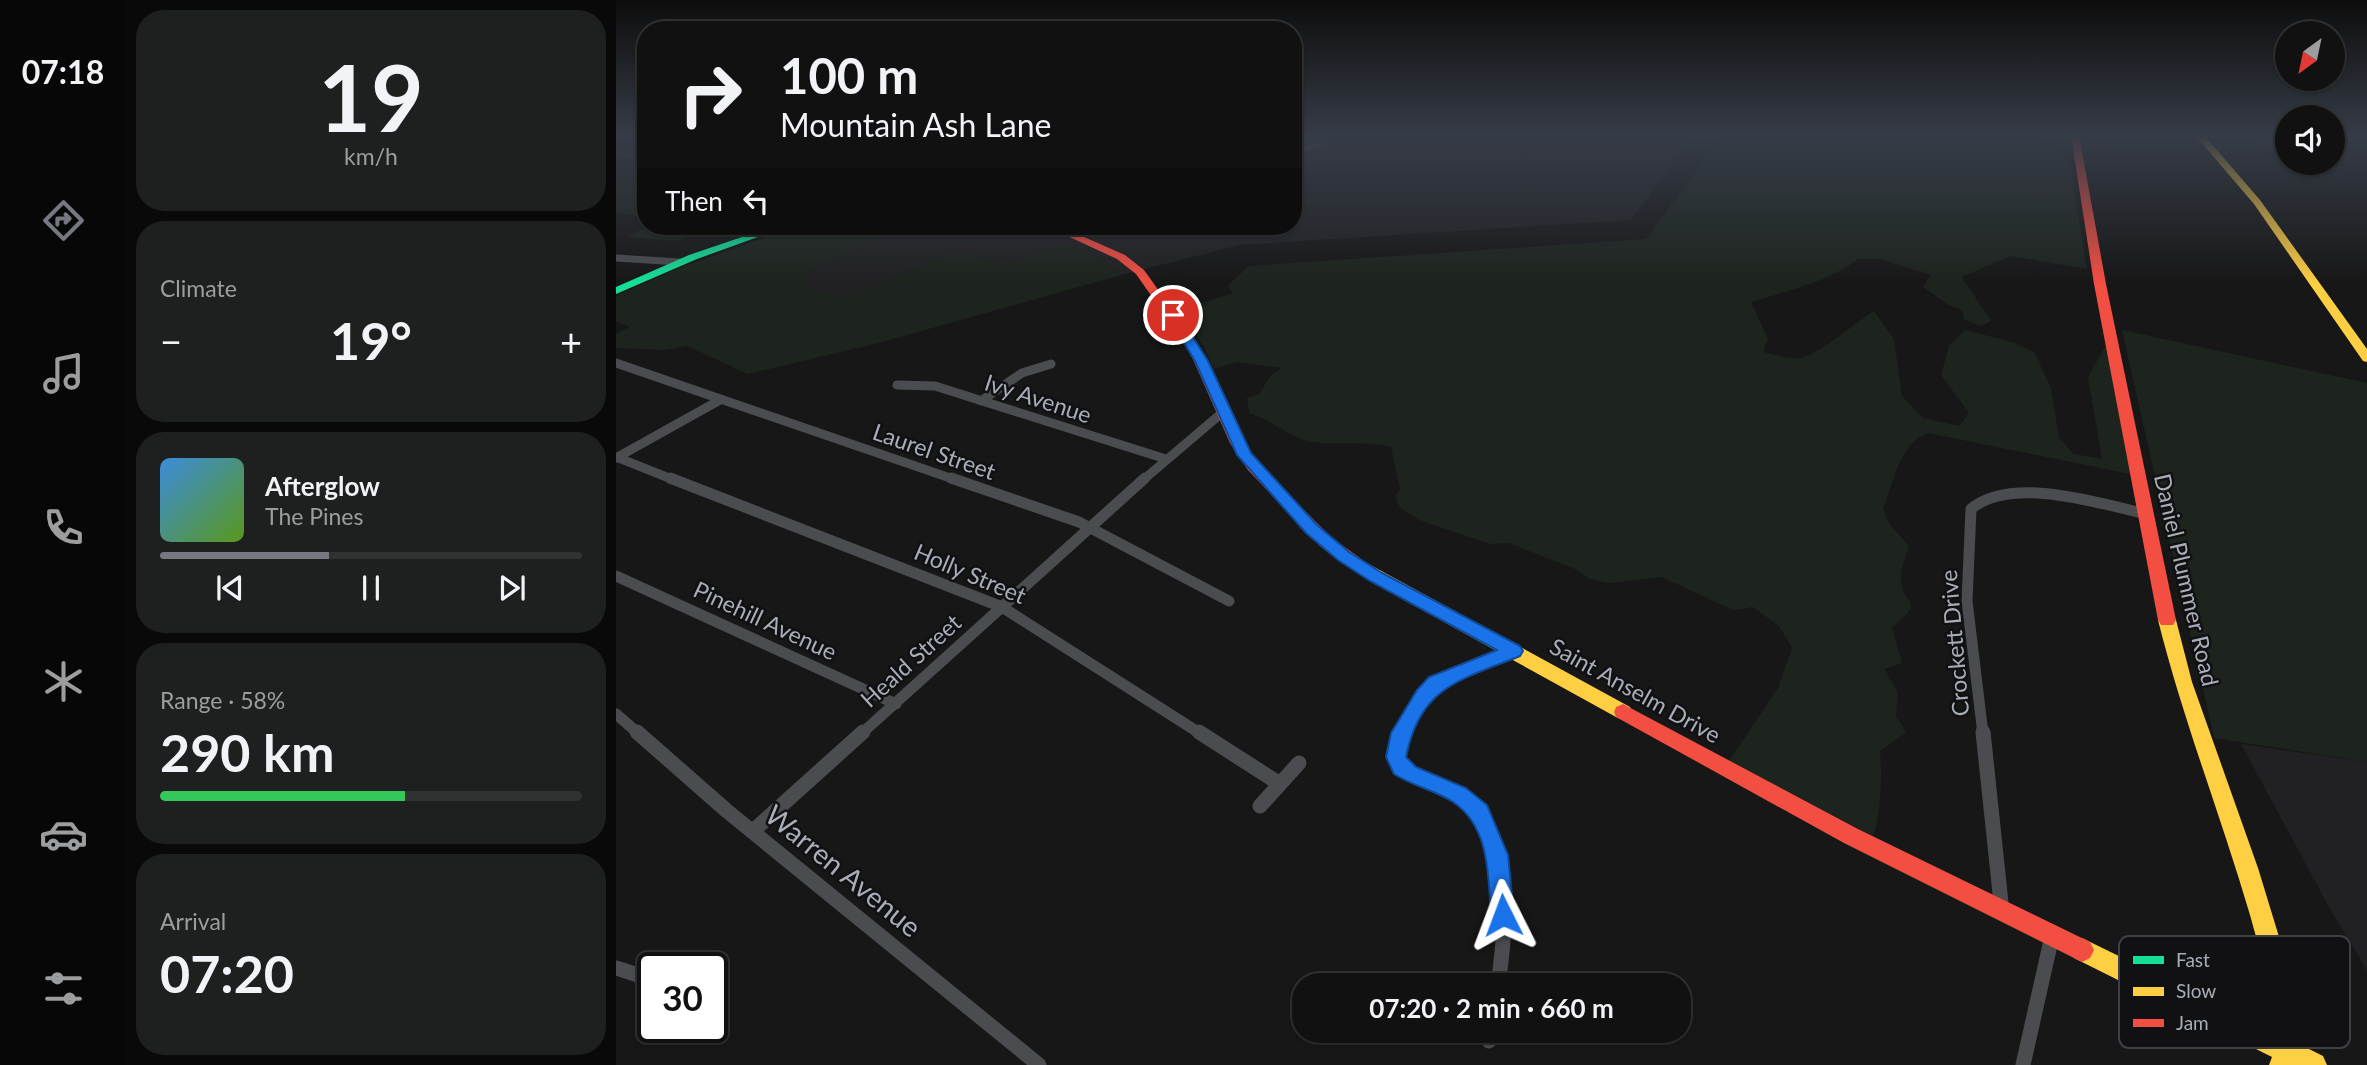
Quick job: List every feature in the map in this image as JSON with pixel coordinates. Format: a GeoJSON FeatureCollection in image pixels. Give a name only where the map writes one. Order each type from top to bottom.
{"type":"FeatureCollection","features":[{"type":"Feature","properties":{"kind":"street","name":"Daniel Plummer Road"},"geometry":{"type":"LineString","coordinates":[[2082,185],[2146,514],[2183,682],[2247,868],[2267,936]]}},
{"type":"Feature","properties":{"kind":"street"},"geometry":{"type":"LineString","coordinates":[[2242,185],[2367,358]]}},
{"type":"Feature","properties":{"kind":"street"},"geometry":{"type":"LineString","coordinates":[[616,291],[679,262],[757,235]]}},
{"type":"Feature","properties":{"kind":"street","name":"Saint Anselm Drive"},"geometry":{"type":"LineString","coordinates":[[1071,235],[1121,257],[1140,272],[1194,348],[1223,412],[1253,467],[1326,542],[1376,577],[1828,823],[2119,971]]}},
{"type":"Feature","properties":{"kind":"street"},"geometry":{"type":"LineString","coordinates":[[616,258],[679,262]]}},
{"type":"Feature","properties":{"kind":"street","name":"Laurel Street"},"geometry":{"type":"LineString","coordinates":[[616,363],[1092,527],[1229,601]]}},
{"type":"Feature","properties":{"kind":"street"},"geometry":{"type":"LineString","coordinates":[[981,401],[1015,376],[1051,364]]}},
{"type":"Feature","properties":{"kind":"street","name":"Ivy Avenue"},"geometry":{"type":"LineString","coordinates":[[897,385],[926,384],[1166,459]]}},
{"type":"Feature","properties":{"kind":"street"},"geometry":{"type":"LineString","coordinates":[[616,458],[720,400]]}},
{"type":"Feature","properties":{"kind":"street","name":"Heald Street"},"geometry":{"type":"LineString","coordinates":[[753,831],[1166,459],[1223,412]]}},
{"type":"Feature","properties":{"kind":"street","name":"Holly Street"},"geometry":{"type":"LineString","coordinates":[[616,458],[1002,607],[1280,784]]}},
{"type":"Feature","properties":{"kind":"street","name":"Crockett Drive"},"geometry":{"type":"LineString","coordinates":[[2002,912],[1998,851],[1967,601],[1971,509],[1986,496],[2007,492],[2099,504],[2146,514]]}},
{"type":"Feature","properties":{"kind":"street","name":"Pinehill Avenue"},"geometry":{"type":"LineString","coordinates":[[616,576],[896,704]]}},
{"type":"Feature","properties":{"kind":"street"},"geometry":{"type":"LineString","coordinates":[[1499,973],[1503,943],[1502,888],[1497,855],[1487,825],[1471,802],[1409,774],[1401,768],[1396,757],[1401,733],[1423,696],[1436,682],[1514,651]]}},
{"type":"Feature","properties":{"kind":"street","name":"Warren Avenue"},"geometry":{"type":"LineString","coordinates":[[616,714],[753,831],[1039,1065]]}},
{"type":"Feature","properties":{"kind":"street"},"geometry":{"type":"LineString","coordinates":[[1260,806],[1299,764]]}},
{"type":"Feature","properties":{"kind":"street"},"geometry":{"type":"LineString","coordinates":[[2023,1065],[2052,936]]}},
{"type":"Feature","properties":{"kind":"street"},"geometry":{"type":"LineString","coordinates":[[616,968],[637,975]]}},
{"type":"Feature","properties":{"kind":"street","name":"Saint Anselm Drive"},"geometry":{"type":"LineString","coordinates":[[2266,1048],[2285,1058],[2314,1065]]}},
{"type":"Feature","properties":{"kind":"shaded area"},"geometry":{"type":"Polygon","coordinates":[[[616,185],[637,185],[637,216],[616,212],[616,185]]]}},
{"type":"Feature","properties":{"kind":"shaded area"},"geometry":{"type":"Polygon","coordinates":[[[1302,185],[1658,185],[1631,220],[1240,245],[1121,275],[878,343],[739,249],[779,235],[1302,235],[1302,185]]]}},
{"type":"Feature","properties":{"kind":"shaded area"},"geometry":{"type":"Polygon","coordinates":[[[1686,185],[2073,185],[2087,269],[2010,256],[1962,277],[1991,321],[1981,326],[1964,319],[1962,310],[1947,304],[1923,287],[1931,275],[1880,259],[1858,259],[1821,280],[1751,302],[1768,339],[1763,352],[1792,358],[1808,356],[1874,311],[1894,339],[1902,396],[1923,418],[1959,426],[1969,413],[1941,375],[1949,346],[1965,330],[2012,342],[2034,352],[2051,388],[2059,438],[2074,454],[2102,459],[2088,377],[2112,334],[2135,475],[1928,433],[1918,438],[1904,454],[1883,509],[1890,525],[1909,546],[1901,578],[1902,588],[1911,606],[1892,628],[1902,663],[1884,669],[1898,693],[1896,716],[1906,732],[1880,751],[1880,794],[1873,836],[1729,761],[1778,688],[1792,648],[1779,626],[1753,607],[1733,610],[1662,577],[1609,583],[1590,579],[1575,569],[1509,543],[1490,544],[1422,521],[1400,508],[1395,497],[1400,489],[1391,447],[1304,440],[1249,413],[1247,398],[1259,394],[1271,375],[1282,368],[1237,362],[1214,369],[1204,347],[1179,311],[1233,293],[1227,286],[1249,266],[1646,239],[1686,185]]]}},
{"type":"Feature","properties":{"kind":"shaded area"},"geometry":{"type":"Polygon","coordinates":[[[637,232],[637,235],[694,235],[676,241],[627,237],[637,232]]]}},
{"type":"Feature","properties":{"kind":"shaded area"},"geometry":{"type":"Polygon","coordinates":[[[772,235],[876,235],[869,243],[806,273],[808,289],[846,299],[958,249],[1003,266],[1067,243],[1102,260],[1121,275],[878,343],[748,374],[687,346],[664,350],[616,348],[616,334],[630,327],[616,321],[616,296],[674,270],[772,235]]]}},
{"type":"Feature","properties":{"kind":"shaded area"},"geometry":{"type":"Polygon","coordinates":[[[2122,330],[2367,383],[2367,762],[2214,738],[2122,330]]]}},
{"type":"Feature","properties":{"kind":"shaded area"},"geometry":{"type":"Polygon","coordinates":[[[2241,744],[2367,762],[2367,970],[2350,942],[2350,936],[2346,936],[2241,744]]]}},
{"type":"Feature","properties":{"kind":"traffic: fast"},"geometry":{"type":"LineString","coordinates":[[616,291],[693,257],[757,235]]}},
{"type":"Feature","properties":{"kind":"traffic: slow"},"geometry":{"type":"LineString","coordinates":[[2242,185],[2367,358]]}},
{"type":"Feature","properties":{"kind":"traffic: slow"},"geometry":{"type":"LineString","coordinates":[[1354,562],[1376,577],[1623,712]]}},
{"type":"Feature","properties":{"kind":"traffic: slow"},"geometry":{"type":"LineString","coordinates":[[2167,620],[2183,682],[2247,868],[2267,936]]}},
{"type":"Feature","properties":{"kind":"traffic: slow"},"geometry":{"type":"LineString","coordinates":[[2082,950],[2119,968]]}},
{"type":"Feature","properties":{"kind":"traffic: slow"},"geometry":{"type":"LineString","coordinates":[[2280,1048],[2314,1065]]}},
{"type":"Feature","properties":{"kind":"traffic: slow"},"geometry":{"type":"LineString","coordinates":[[2282,1065],[2288,1048]]}},
{"type":"Feature","properties":{"kind":"traffic: jam"},"geometry":{"type":"LineString","coordinates":[[2083,185],[2100,284],[2167,620]]}},
{"type":"Feature","properties":{"kind":"traffic: jam"},"geometry":{"type":"LineString","coordinates":[[1071,235],[1121,257],[1140,272],[1194,348],[1237,443],[1253,467],[1326,542],[1354,562]]}},
{"type":"Feature","properties":{"kind":"traffic: jam"},"geometry":{"type":"LineString","coordinates":[[1623,712],[1851,836],[2082,950]]}},
{"type":"Feature","properties":{"kind":"route"},"geometry":{"type":"LineString","coordinates":[[1173,315],[1201,361],[1244,455],[1311,529],[1344,556],[1376,577],[1514,651],[1436,682],[1416,707],[1396,747],[1396,757],[1401,768],[1471,802],[1480,811],[1494,840],[1502,888],[1503,915]]}}]}
